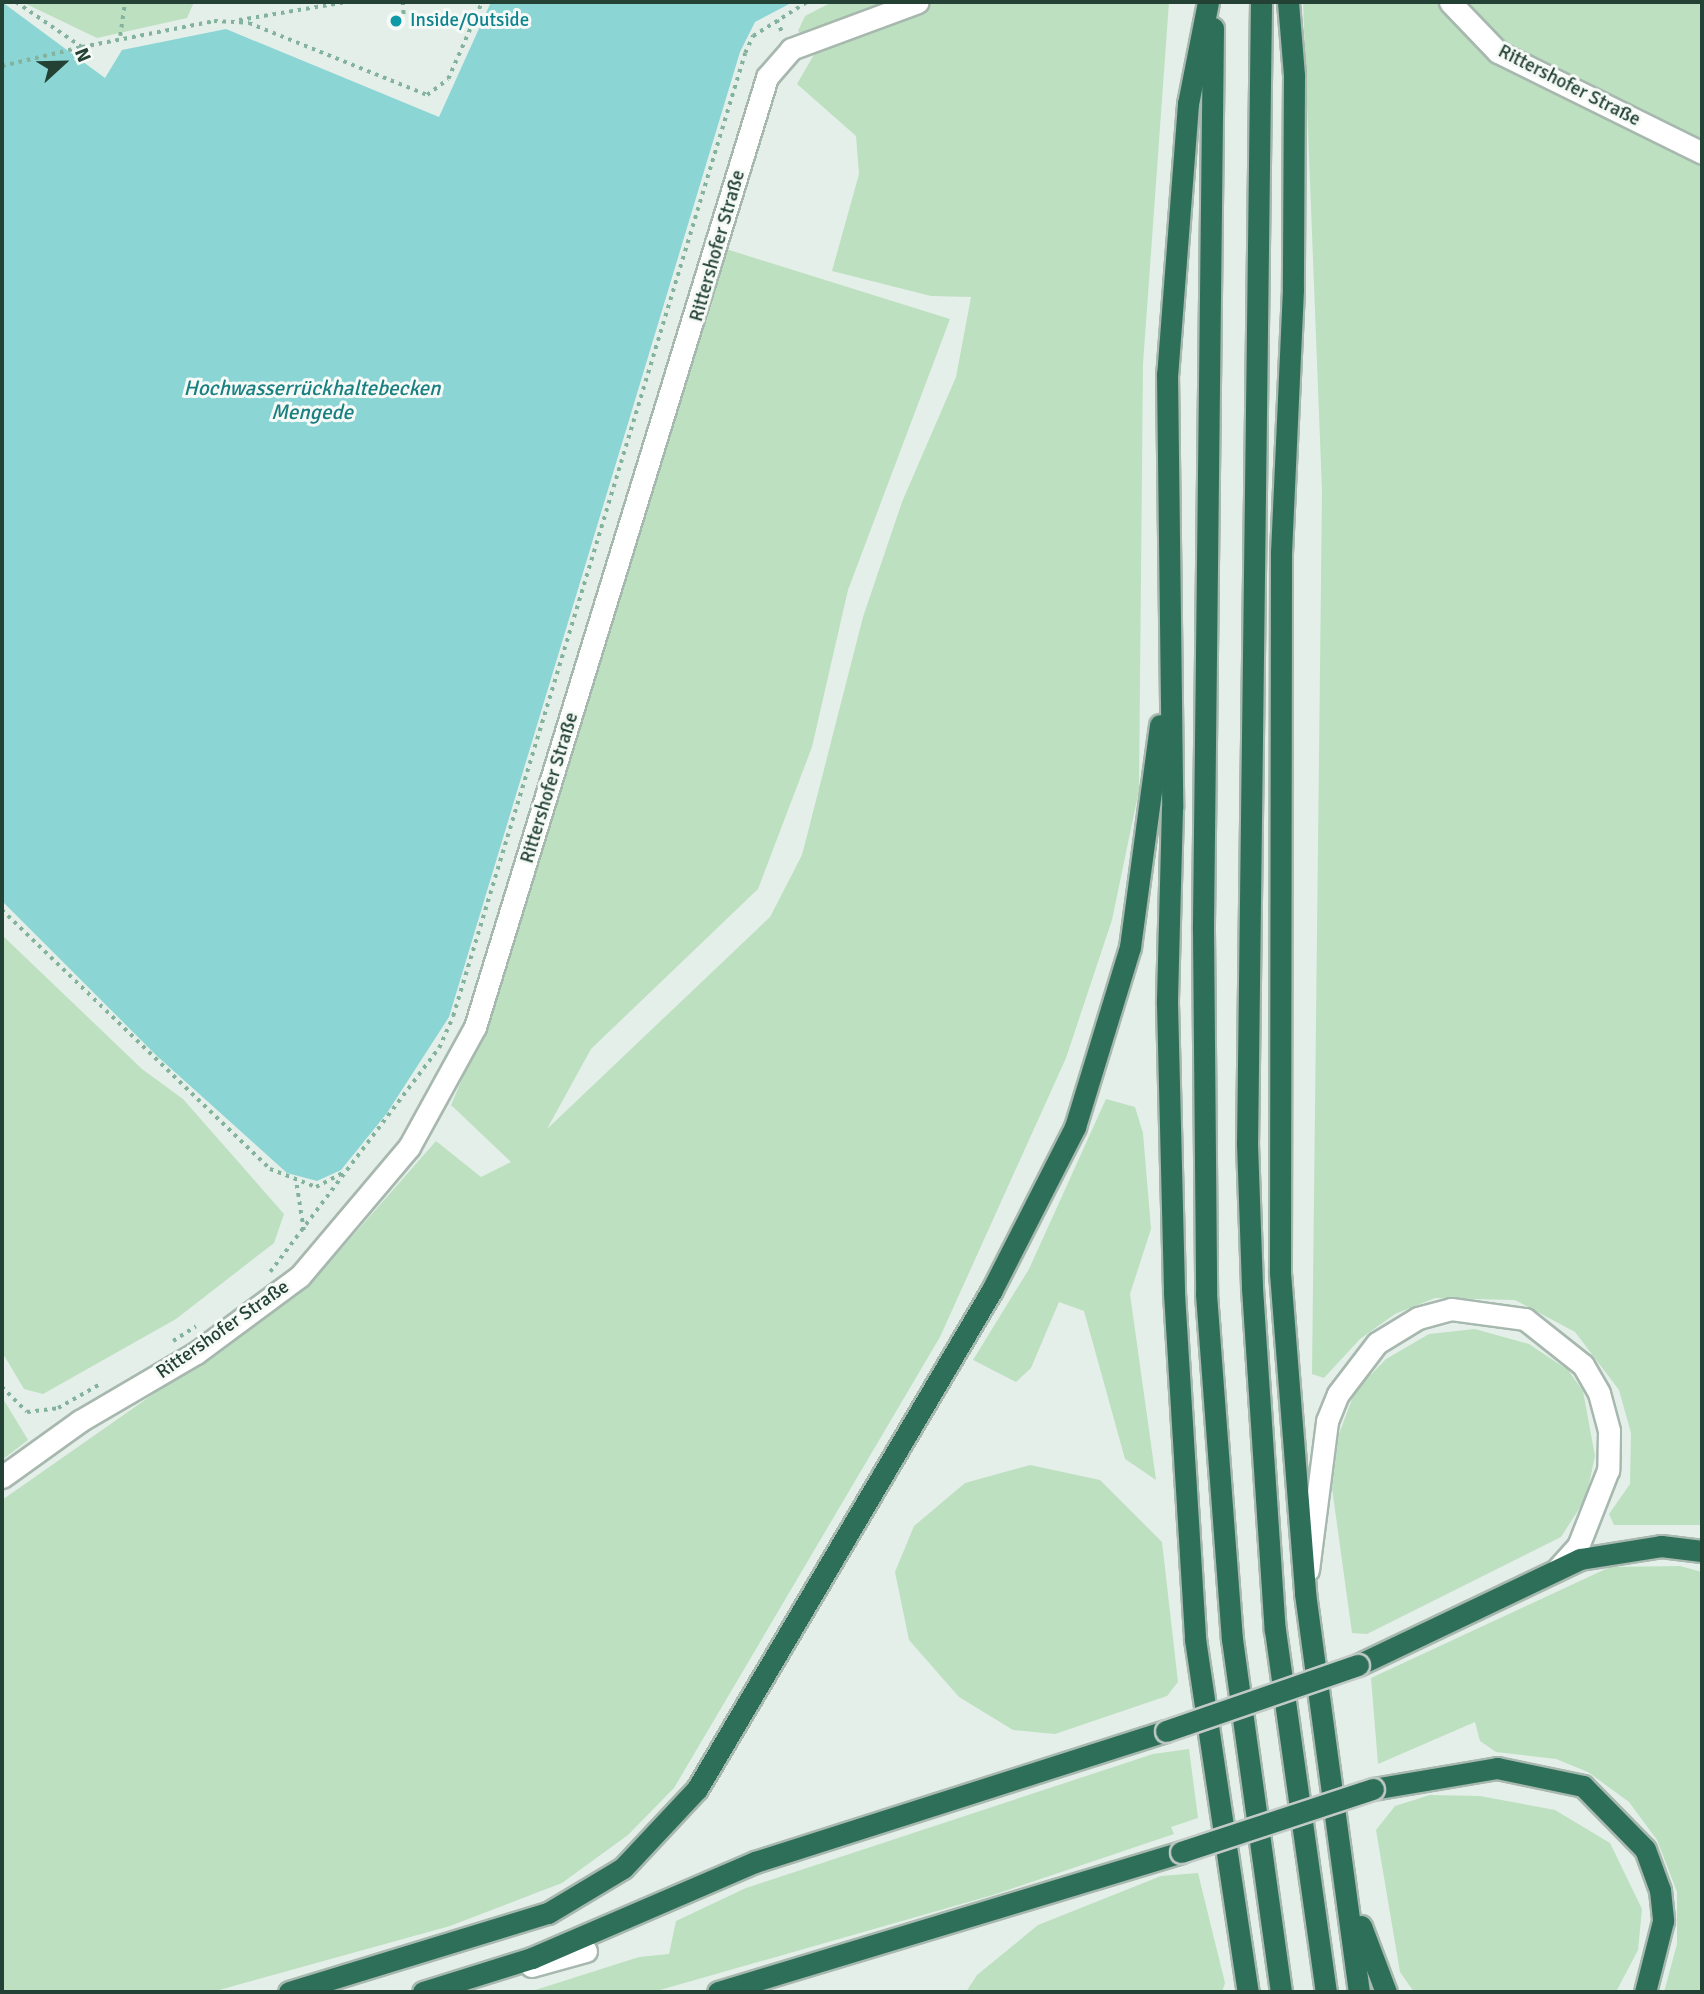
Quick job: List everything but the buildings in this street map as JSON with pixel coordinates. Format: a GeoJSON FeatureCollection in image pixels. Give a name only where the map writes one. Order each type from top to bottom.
{"type":"FeatureCollection","features":[{"type":"Feature","properties":{"kind":"highway"},"geometry":{"type":"LineString","coordinates":[[1211,2],[1188,104],[1167,374],[1167,689],[1174,1293],[1194,1612],[1248,1992]]}},
{"type":"Feature","properties":{"kind":"highway"},"geometry":{"type":"LineString","coordinates":[[1211,2],[1206,1294],[1232,1639],[1281,1992]]}},
{"type":"Feature","properties":{"kind":"highway"},"geometry":{"type":"LineString","coordinates":[[1261,2],[1251,1249],[1275,1630],[1326,1992]]}},
{"type":"Feature","properties":{"kind":"highway"},"geometry":{"type":"LineString","coordinates":[[1287,2],[1294,75],[1293,289],[1281,552],[1276,1092],[1282,1299],[1306,1593],[1359,1992]]}},
{"type":"Feature","properties":{"kind":"highway"},"geometry":{"type":"LineString","coordinates":[[289,1992],[548,1913],[650,1846],[697,1789],[992,1290],[1075,1126],[1130,947],[1167,689]]}},
{"type":"Feature","properties":{"kind":"highway"},"geometry":{"type":"LineString","coordinates":[[423,1992],[457,1984],[755,1862],[1166,1731],[1358,1665],[1557,1569],[1617,1549],[1702,1551]]}},
{"type":"Feature","properties":{"kind":"highway"},"geometry":{"type":"LineString","coordinates":[[718,1992],[1181,1852],[1373,1789],[1497,1768],[1583,1786],[1639,1841],[1660,1890],[1663,1921],[1645,1992]]}},
{"type":"Feature","properties":{"kind":"highway"},"geometry":{"type":"LineString","coordinates":[[1335,1822],[1364,1940],[1385,1992]]}},
{"type":"Feature","properties":{"kind":"street","name":"Rittershofer Straße"},"geometry":{"type":"LineString","coordinates":[[2,1477],[80,1421],[196,1353],[299,1276],[416,1136],[475,1027],[767,77],[790,49],[918,2]]}},
{"type":"Feature","properties":{"kind":"street","name":"Rittershofer Straße"},"geometry":{"type":"LineString","coordinates":[[1450,2],[1462,21],[1498,52],[1702,153]]}},
{"type":"Feature","properties":{"kind":"street"},"geometry":{"type":"LineString","coordinates":[[1306,1593],[1328,1421],[1338,1394],[1377,1343],[1418,1318],[1451,1309],[1525,1319],[1583,1365],[1599,1394],[1609,1431],[1608,1470],[1578,1546],[1557,1569]]}},
{"type":"Feature","properties":{"kind":"street"},"geometry":{"type":"LineString","coordinates":[[457,1984],[586,1951]]}},
{"type":"Feature","properties":{"kind":"path"},"geometry":{"type":"LineString","coordinates":[[16,2],[82,47]]}},
{"type":"Feature","properties":{"kind":"path"},"geometry":{"type":"LineString","coordinates":[[120,36],[125,2]]}},
{"type":"Feature","properties":{"kind":"path"},"geometry":{"type":"LineString","coordinates":[[2,66],[120,36],[347,2]]}},
{"type":"Feature","properties":{"kind":"path"},"geometry":{"type":"LineString","coordinates":[[403,2],[404,16]]}},
{"type":"Feature","properties":{"kind":"path"},"geometry":{"type":"LineString","coordinates":[[233,21],[427,95],[448,79],[482,2]]}},
{"type":"Feature","properties":{"kind":"path"},"geometry":{"type":"LineString","coordinates":[[264,1279],[304,1230],[439,1048],[453,1016],[745,52],[753,36],[807,2]]}},
{"type":"Feature","properties":{"kind":"path"},"geometry":{"type":"LineString","coordinates":[[2,910],[270,1169],[297,1185],[316,1188],[348,1169]]}},
{"type":"Feature","properties":{"kind":"path"},"geometry":{"type":"LineString","coordinates":[[297,1185],[304,1230]]}},
{"type":"Feature","properties":{"kind":"path"},"geometry":{"type":"LineString","coordinates":[[170,1343],[202,1322]]}},
{"type":"Feature","properties":{"kind":"path"},"geometry":{"type":"LineString","coordinates":[[2,1387],[27,1412],[46,1411],[103,1383]]}},
{"type":"Feature","properties":{"kind":"green space"},"geometry":{"type":"Polygon","coordinates":[[[22,2],[194,2],[187,18],[97,38],[22,2]]]}},
{"type":"Feature","properties":{"kind":"green space"},"geometry":{"type":"Polygon","coordinates":[[[832,2],[1169,2],[1143,364],[1139,790],[1112,920],[1066,1058],[940,1337],[674,1788],[628,1835],[562,1883],[450,1926],[212,1992],[2,1992],[2,1500],[282,1304],[327,1265],[436,1141],[481,1177],[511,1162],[451,1105],[501,988],[726,249],[950,319],[848,590],[812,747],[758,889],[591,1049],[547,1129],[770,917],[802,855],[863,617],[902,502],[956,377],[971,297],[931,296],[832,271],[859,174],[856,136],[797,84],[816,51],[798,31],[805,16],[832,2]]]}},
{"type":"Feature","properties":{"kind":"green space"},"geometry":{"type":"Polygon","coordinates":[[[1303,2],[1702,2],[1702,1525],[1614,1525],[1609,1514],[1630,1484],[1631,1433],[1619,1390],[1575,1332],[1515,1300],[1435,1298],[1395,1314],[1360,1339],[1324,1378],[1312,1374],[1322,491],[1303,2]]]}},
{"type":"Feature","properties":{"kind":"green space"},"geometry":{"type":"Polygon","coordinates":[[[2,935],[142,1069],[183,1099],[284,1214],[274,1243],[176,1319],[43,1394],[24,1389],[2,1352],[2,935]]]}},
{"type":"Feature","properties":{"kind":"green space"},"geometry":{"type":"Polygon","coordinates":[[[1106,1099],[1135,1107],[1143,1133],[1151,1229],[1130,1294],[1156,1480],[1125,1459],[1084,1311],[1059,1302],[1031,1368],[1016,1382],[973,1360],[1029,1269],[1106,1099]]]}},
{"type":"Feature","properties":{"kind":"green space"},"geometry":{"type":"Polygon","coordinates":[[[1475,1329],[1529,1344],[1568,1370],[1583,1391],[1595,1456],[1586,1498],[1561,1537],[1367,1634],[1352,1633],[1332,1488],[1339,1434],[1355,1391],[1386,1359],[1429,1334],[1475,1329]]]}},
{"type":"Feature","properties":{"kind":"green space"},"geometry":{"type":"Polygon","coordinates":[[[2,1397],[28,1440],[2,1460],[2,1397]]]}},
{"type":"Feature","properties":{"kind":"green space"},"geometry":{"type":"Polygon","coordinates":[[[1030,1465],[1100,1480],[1162,1542],[1178,1682],[1167,1696],[1055,1734],[1013,1730],[959,1697],[909,1640],[895,1572],[914,1526],[965,1483],[1030,1465]]]}},
{"type":"Feature","properties":{"kind":"green space"},"geometry":{"type":"Polygon","coordinates":[[[1680,1566],[1702,1572],[1702,1992],[1664,1992],[1677,1944],[1677,1892],[1657,1840],[1629,1802],[1588,1772],[1556,1759],[1496,1752],[1480,1741],[1475,1722],[1378,1764],[1371,1678],[1610,1567],[1680,1566]]]}},
{"type":"Feature","properties":{"kind":"green space"},"geometry":{"type":"Polygon","coordinates":[[[1189,1749],[1198,1818],[1171,1827],[1174,1834],[993,1895],[653,1992],[529,1992],[639,1957],[669,1954],[676,1921],[746,1888],[1153,1754],[1189,1749]]]}},
{"type":"Feature","properties":{"kind":"green space"},"geometry":{"type":"Polygon","coordinates":[[[1430,1795],[1480,1796],[1555,1810],[1610,1843],[1642,1909],[1638,1950],[1616,1992],[1414,1992],[1400,1972],[1376,1830],[1395,1806],[1430,1795]]]}},
{"type":"Feature","properties":{"kind":"green space"},"geometry":{"type":"Polygon","coordinates":[[[1198,1873],[1225,1983],[1222,1992],[966,1992],[977,1975],[1038,1925],[1161,1876],[1198,1873]]]}},
{"type":"Feature","properties":{"kind":"water","name":"Hochwasserrückhaltebecken Mengede"},"geometry":{"type":"Polygon","coordinates":[[[2,2],[105,78],[122,50],[226,29],[439,117],[491,2],[793,2],[755,22],[740,52],[449,1017],[387,1113],[341,1170],[317,1181],[287,1173],[157,1056],[2,901],[2,2]]]}},
{"type":"Feature","properties":{"kind":"place","name":"Inside/Outside"},"geometry":{"type":"Point","coordinates":[396,21]}}]}
